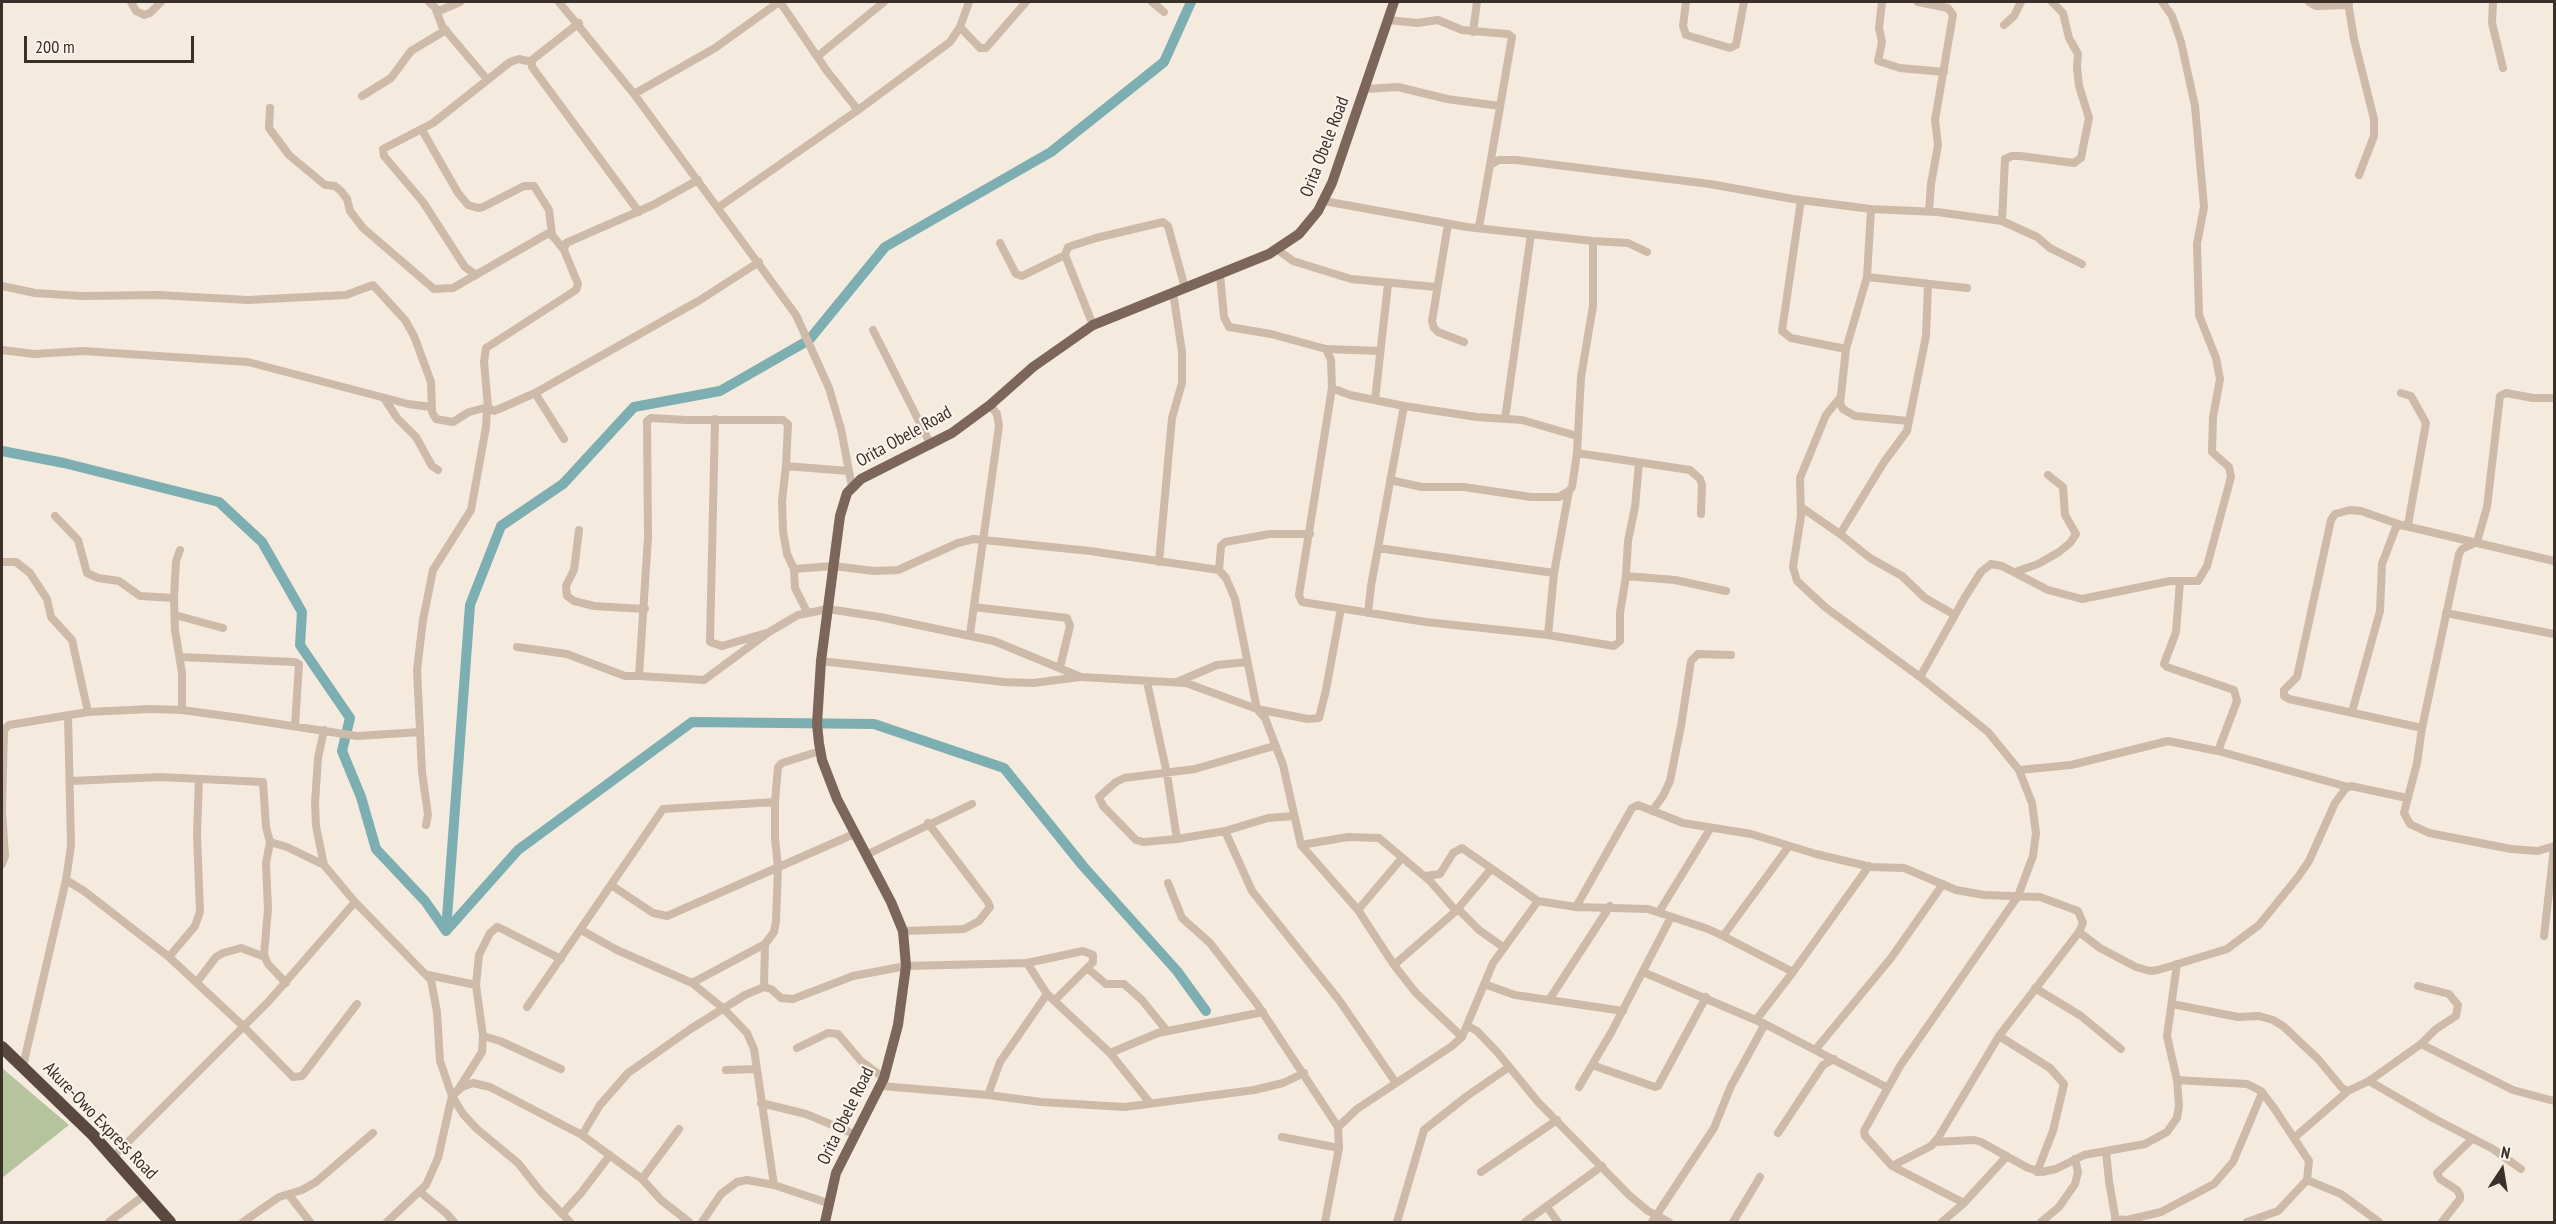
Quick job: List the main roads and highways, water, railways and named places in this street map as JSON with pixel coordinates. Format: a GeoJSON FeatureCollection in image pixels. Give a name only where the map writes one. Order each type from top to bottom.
{"type":"FeatureCollection","features":[{"type":"Feature","properties":{"kind":"highway","name":"Akure-Owo Express Road"},"geometry":{"type":"LineString","coordinates":[[2,1047],[55,1095],[170,1222]]}},
{"type":"Feature","properties":{"kind":"main road","name":"Orita Obele Road"},"geometry":{"type":"LineString","coordinates":[[825,1222],[836,1173],[854,1134],[883,1082],[898,1025],[906,966],[903,931],[854,834],[829,780],[820,752],[817,724],[821,661],[840,516],[847,493],[867,476],[952,433],[990,405],[1033,367],[1093,325],[1278,250],[1299,234],[1324,201],[1394,2]]}},
{"type":"Feature","properties":{"kind":"waterway"},"geometry":{"type":"LineString","coordinates":[[446,931],[470,605],[501,526],[563,484],[634,407],[720,391],[809,340],[885,247],[1051,152],[1164,62],[1191,2]]}},
{"type":"Feature","properties":{"kind":"waterway"},"geometry":{"type":"LineString","coordinates":[[2,451],[64,463],[219,502],[262,542],[302,612],[300,645],[350,718],[342,751],[361,797],[376,849],[425,901],[446,931],[518,850],[692,722],[874,724],[1004,768],[1083,866],[1177,971],[1206,1011]]}}]}
